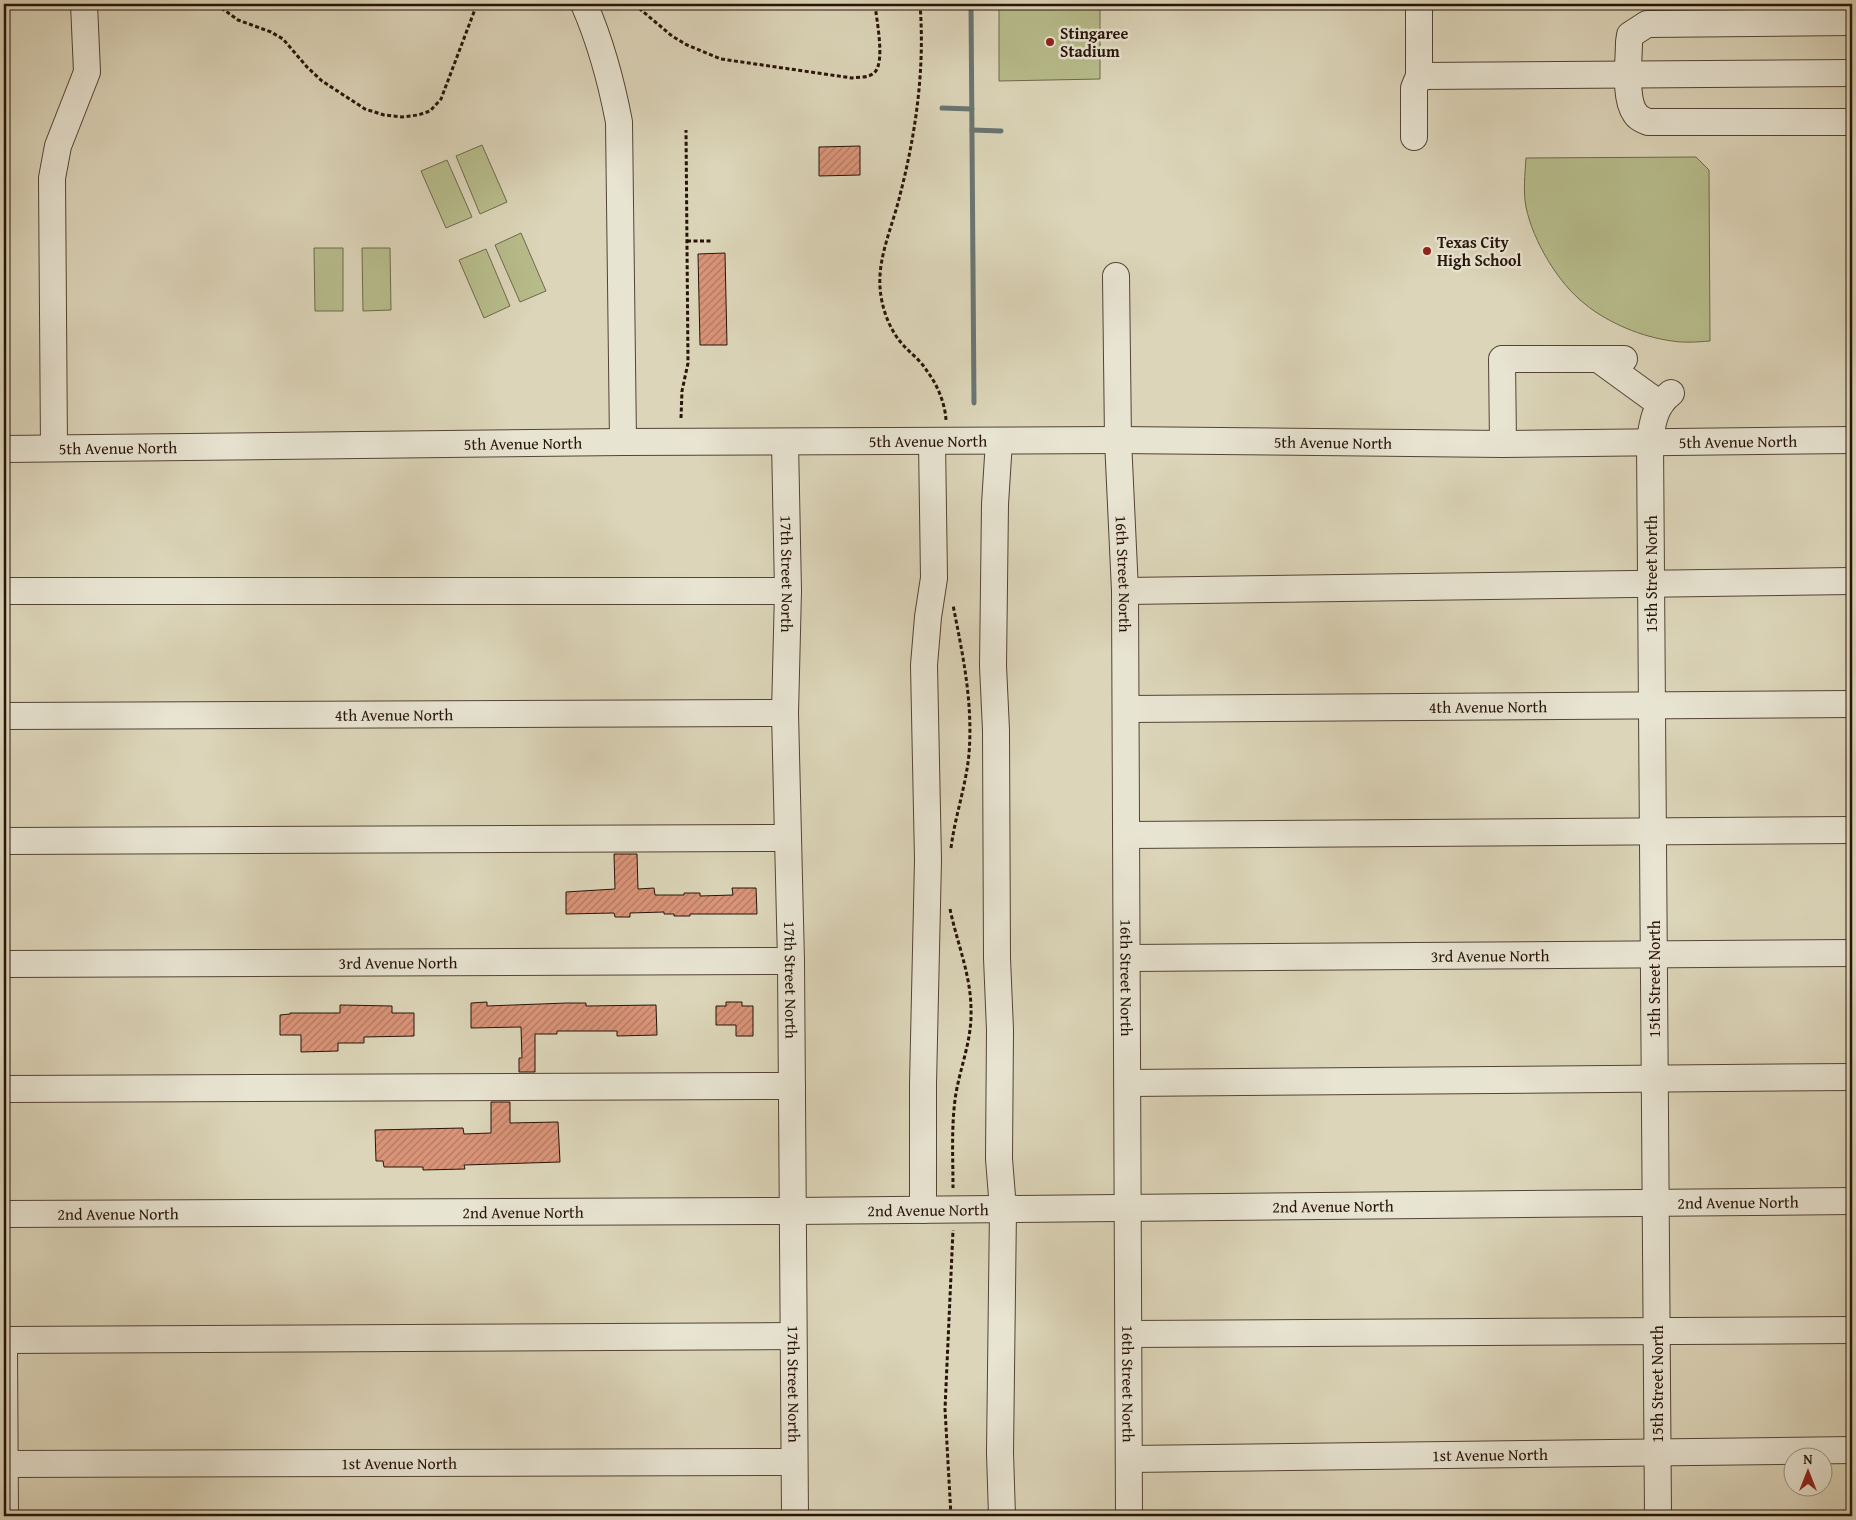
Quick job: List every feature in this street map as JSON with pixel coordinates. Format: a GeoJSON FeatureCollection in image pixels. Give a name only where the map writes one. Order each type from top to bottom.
{"type":"FeatureCollection","features":[{"type":"Feature","properties":{"kind":"street"},"geometry":{"type":"LineString","coordinates":[[54,448],[52,178],[58,146],[87,72],[84,4]]}},
{"type":"Feature","properties":{"kind":"street"},"geometry":{"type":"LineString","coordinates":[[584,4],[602,50],[612,83],[619,122],[623,442]]}},
{"type":"Feature","properties":{"kind":"street"},"geometry":{"type":"LineString","coordinates":[[1414,137],[1414,88],[1418,76],[1419,4]]}},
{"type":"Feature","properties":{"kind":"street"},"geometry":{"type":"LineString","coordinates":[[1852,22],[1647,24],[1630,35],[1629,75],[1629,100],[1639,118],[1648,122],[1852,122]]}},
{"type":"Feature","properties":{"kind":"street"},"geometry":{"type":"LineString","coordinates":[[1418,76],[1852,73]]}},
{"type":"Feature","properties":{"kind":"street","name":"16th Street North"},"geometry":{"type":"LineString","coordinates":[[1116,276],[1118,440],[1125,591],[1129,1516]]}},
{"type":"Feature","properties":{"kind":"street"},"geometry":{"type":"LineString","coordinates":[[1503,444],[1502,359],[1624,359]]}},
{"type":"Feature","properties":{"kind":"street","name":"15th Street North"},"geometry":{"type":"LineString","coordinates":[[1598,359],[1666,398],[1652,428],[1650,442],[1658,1516]]}},
{"type":"Feature","properties":{"kind":"street","name":"5th Avenue North"},"geometry":{"type":"LineString","coordinates":[[4,449],[408,446],[623,442],[1118,440],[1503,444],[1852,440]]}},
{"type":"Feature","properties":{"kind":"street"},"geometry":{"type":"LineString","coordinates":[[923,1210],[923,1064],[928,860],[924,665],[928,617],[934,578],[932,441]]}},
{"type":"Feature","properties":{"kind":"street"},"geometry":{"type":"LineString","coordinates":[[999,441],[995,513],[993,666],[996,730],[997,958],[1000,1030],[999,1159],[1003,1209],[1000,1453],[1002,1516]]}},
{"type":"Feature","properties":{"kind":"street","name":"17th Street North"},"geometry":{"type":"LineString","coordinates":[[785,442],[788,591],[785,713],[791,961],[795,1516]]}},
{"type":"Feature","properties":{"kind":"street"},"geometry":{"type":"LineString","coordinates":[[1125,591],[1852,581]]}},
{"type":"Feature","properties":{"kind":"street"},"geometry":{"type":"LineString","coordinates":[[4,591],[788,591]]}},
{"type":"Feature","properties":{"kind":"street","name":"4th Avenue North"},"geometry":{"type":"LineString","coordinates":[[1126,709],[1852,704]]}},
{"type":"Feature","properties":{"kind":"street","name":"4th Avenue North"},"geometry":{"type":"LineString","coordinates":[[4,716],[785,713]]}},
{"type":"Feature","properties":{"kind":"street"},"geometry":{"type":"LineString","coordinates":[[1127,835],[1852,830]]}},
{"type":"Feature","properties":{"kind":"street"},"geometry":{"type":"LineString","coordinates":[[4,841],[788,838]]}},
{"type":"Feature","properties":{"kind":"street","name":"3rd Avenue North"},"geometry":{"type":"LineString","coordinates":[[1128,958],[1852,953]]}},
{"type":"Feature","properties":{"kind":"street","name":"3rd Avenue North"},"geometry":{"type":"LineString","coordinates":[[4,964],[791,961]]}},
{"type":"Feature","properties":{"kind":"street"},"geometry":{"type":"LineString","coordinates":[[1128,1083],[1852,1077]]}},
{"type":"Feature","properties":{"kind":"street"},"geometry":{"type":"LineString","coordinates":[[4,1089],[792,1086]]}},
{"type":"Feature","properties":{"kind":"street","name":"2nd Avenue North"},"geometry":{"type":"LineString","coordinates":[[4,1214],[792,1211],[1852,1201]]}},
{"type":"Feature","properties":{"kind":"street"},"geometry":{"type":"LineString","coordinates":[[1129,1334],[1852,1330]]}},
{"type":"Feature","properties":{"kind":"street"},"geometry":{"type":"LineString","coordinates":[[4,1340],[793,1336]]}},
{"type":"Feature","properties":{"kind":"street"},"geometry":{"type":"LineString","coordinates":[[4,1349],[5,1516]]}},
{"type":"Feature","properties":{"kind":"street","name":"1st Avenue North"},"geometry":{"type":"LineString","coordinates":[[1129,1459],[1852,1450]]}},
{"type":"Feature","properties":{"kind":"street","name":"1st Avenue North"},"geometry":{"type":"LineString","coordinates":[[4,1464],[794,1462]]}},
{"type":"Feature","properties":{"kind":"path"},"geometry":{"type":"LineString","coordinates":[[216,4],[238,20],[271,32],[283,39],[307,66],[340,95],[365,109],[384,115],[402,117],[430,111],[441,99],[477,4]]}},
{"type":"Feature","properties":{"kind":"path"},"geometry":{"type":"LineString","coordinates":[[634,4],[672,36],[687,45],[721,59],[852,78],[865,77],[874,73],[878,67],[879,39],[875,4]]}},
{"type":"Feature","properties":{"kind":"path"},"geometry":{"type":"LineString","coordinates":[[681,418],[682,391],[688,363],[686,130]]}},
{"type":"Feature","properties":{"kind":"path"},"geometry":{"type":"LineString","coordinates":[[686,241],[712,241]]}},
{"type":"Feature","properties":{"kind":"green space","name":"Stingaree Stadium"},"geometry":{"type":"Polygon","coordinates":[[[999,4],[1100,4],[1100,79],[999,81],[999,4]]]}},
{"type":"Feature","properties":{"kind":"green space"},"geometry":{"type":"Polygon","coordinates":[[[482,145],[507,202],[480,214],[456,156],[482,145]]]}},
{"type":"Feature","properties":{"kind":"green space"},"geometry":{"type":"Polygon","coordinates":[[[1696,157],[1709,170],[1710,341],[1677,342],[1637,333],[1615,323],[1594,311],[1565,285],[1548,260],[1529,220],[1524,182],[1526,158],[1696,157]]]}},
{"type":"Feature","properties":{"kind":"green space"},"geometry":{"type":"Polygon","coordinates":[[[447,160],[472,217],[446,228],[421,171],[447,160]]]}},
{"type":"Feature","properties":{"kind":"green space"},"geometry":{"type":"Polygon","coordinates":[[[521,233],[546,291],[520,302],[495,245],[521,233]]]}},
{"type":"Feature","properties":{"kind":"green space"},"geometry":{"type":"Polygon","coordinates":[[[314,248],[343,248],[343,311],[315,311],[314,248]]]}},
{"type":"Feature","properties":{"kind":"green space"},"geometry":{"type":"Polygon","coordinates":[[[362,248],[390,248],[391,310],[363,311],[362,248]]]}},
{"type":"Feature","properties":{"kind":"green space"},"geometry":{"type":"Polygon","coordinates":[[[486,249],[510,306],[484,318],[459,260],[486,249]]]}},
{"type":"Feature","properties":{"kind":"building"},"geometry":{"type":"Polygon","coordinates":[[[860,146],[860,175],[819,176],[819,147],[860,146]]]}},
{"type":"Feature","properties":{"kind":"building"},"geometry":{"type":"Polygon","coordinates":[[[725,253],[727,345],[700,345],[698,254],[725,253]]]}},
{"type":"Feature","properties":{"kind":"building"},"geometry":{"type":"Polygon","coordinates":[[[614,854],[637,854],[638,889],[654,888],[655,895],[700,893],[700,896],[733,895],[732,888],[756,888],[757,914],[690,914],[690,916],[674,916],[674,914],[664,914],[664,912],[630,913],[630,917],[615,917],[614,913],[566,914],[566,892],[615,889],[614,854]]]}},
{"type":"Feature","properties":{"kind":"building"},"geometry":{"type":"Polygon","coordinates":[[[487,1002],[487,1006],[567,1003],[586,1003],[586,1006],[656,1005],[657,1035],[617,1036],[617,1031],[557,1031],[557,1034],[535,1034],[535,1072],[519,1072],[519,1058],[522,1058],[521,1027],[471,1028],[471,1003],[487,1002]]]}},
{"type":"Feature","properties":{"kind":"building"},"geometry":{"type":"Polygon","coordinates":[[[726,1002],[742,1002],[742,1006],[753,1006],[753,1036],[736,1036],[736,1025],[716,1025],[716,1006],[726,1006],[726,1002]]]}},
{"type":"Feature","properties":{"kind":"building"},"geometry":{"type":"Polygon","coordinates":[[[340,1005],[392,1006],[392,1013],[414,1013],[414,1036],[364,1037],[364,1043],[338,1043],[338,1051],[301,1052],[301,1035],[280,1035],[280,1015],[290,1013],[340,1013],[340,1005]]]}},
{"type":"Feature","properties":{"kind":"building"},"geometry":{"type":"Polygon","coordinates":[[[491,1102],[510,1102],[510,1123],[558,1122],[560,1162],[464,1165],[465,1169],[423,1170],[423,1167],[384,1167],[383,1161],[376,1161],[375,1130],[463,1128],[464,1134],[491,1133],[491,1102]]]}},
{"type":"Feature","properties":{"kind":"waterway"},"geometry":{"type":"LineString","coordinates":[[971,4],[974,403]]}},
{"type":"Feature","properties":{"kind":"waterway"},"geometry":{"type":"LineString","coordinates":[[942,108],[972,109]]}},
{"type":"Feature","properties":{"kind":"waterway"},"geometry":{"type":"LineString","coordinates":[[972,130],[1001,131]]}},
{"type":"Feature","properties":{"kind":"place","name":"Stingaree Stadium"},"geometry":{"type":"Point","coordinates":[1050,42]}},
{"type":"Feature","properties":{"kind":"place","name":"Texas City High School"},"geometry":{"type":"Point","coordinates":[1427,251]}}]}
